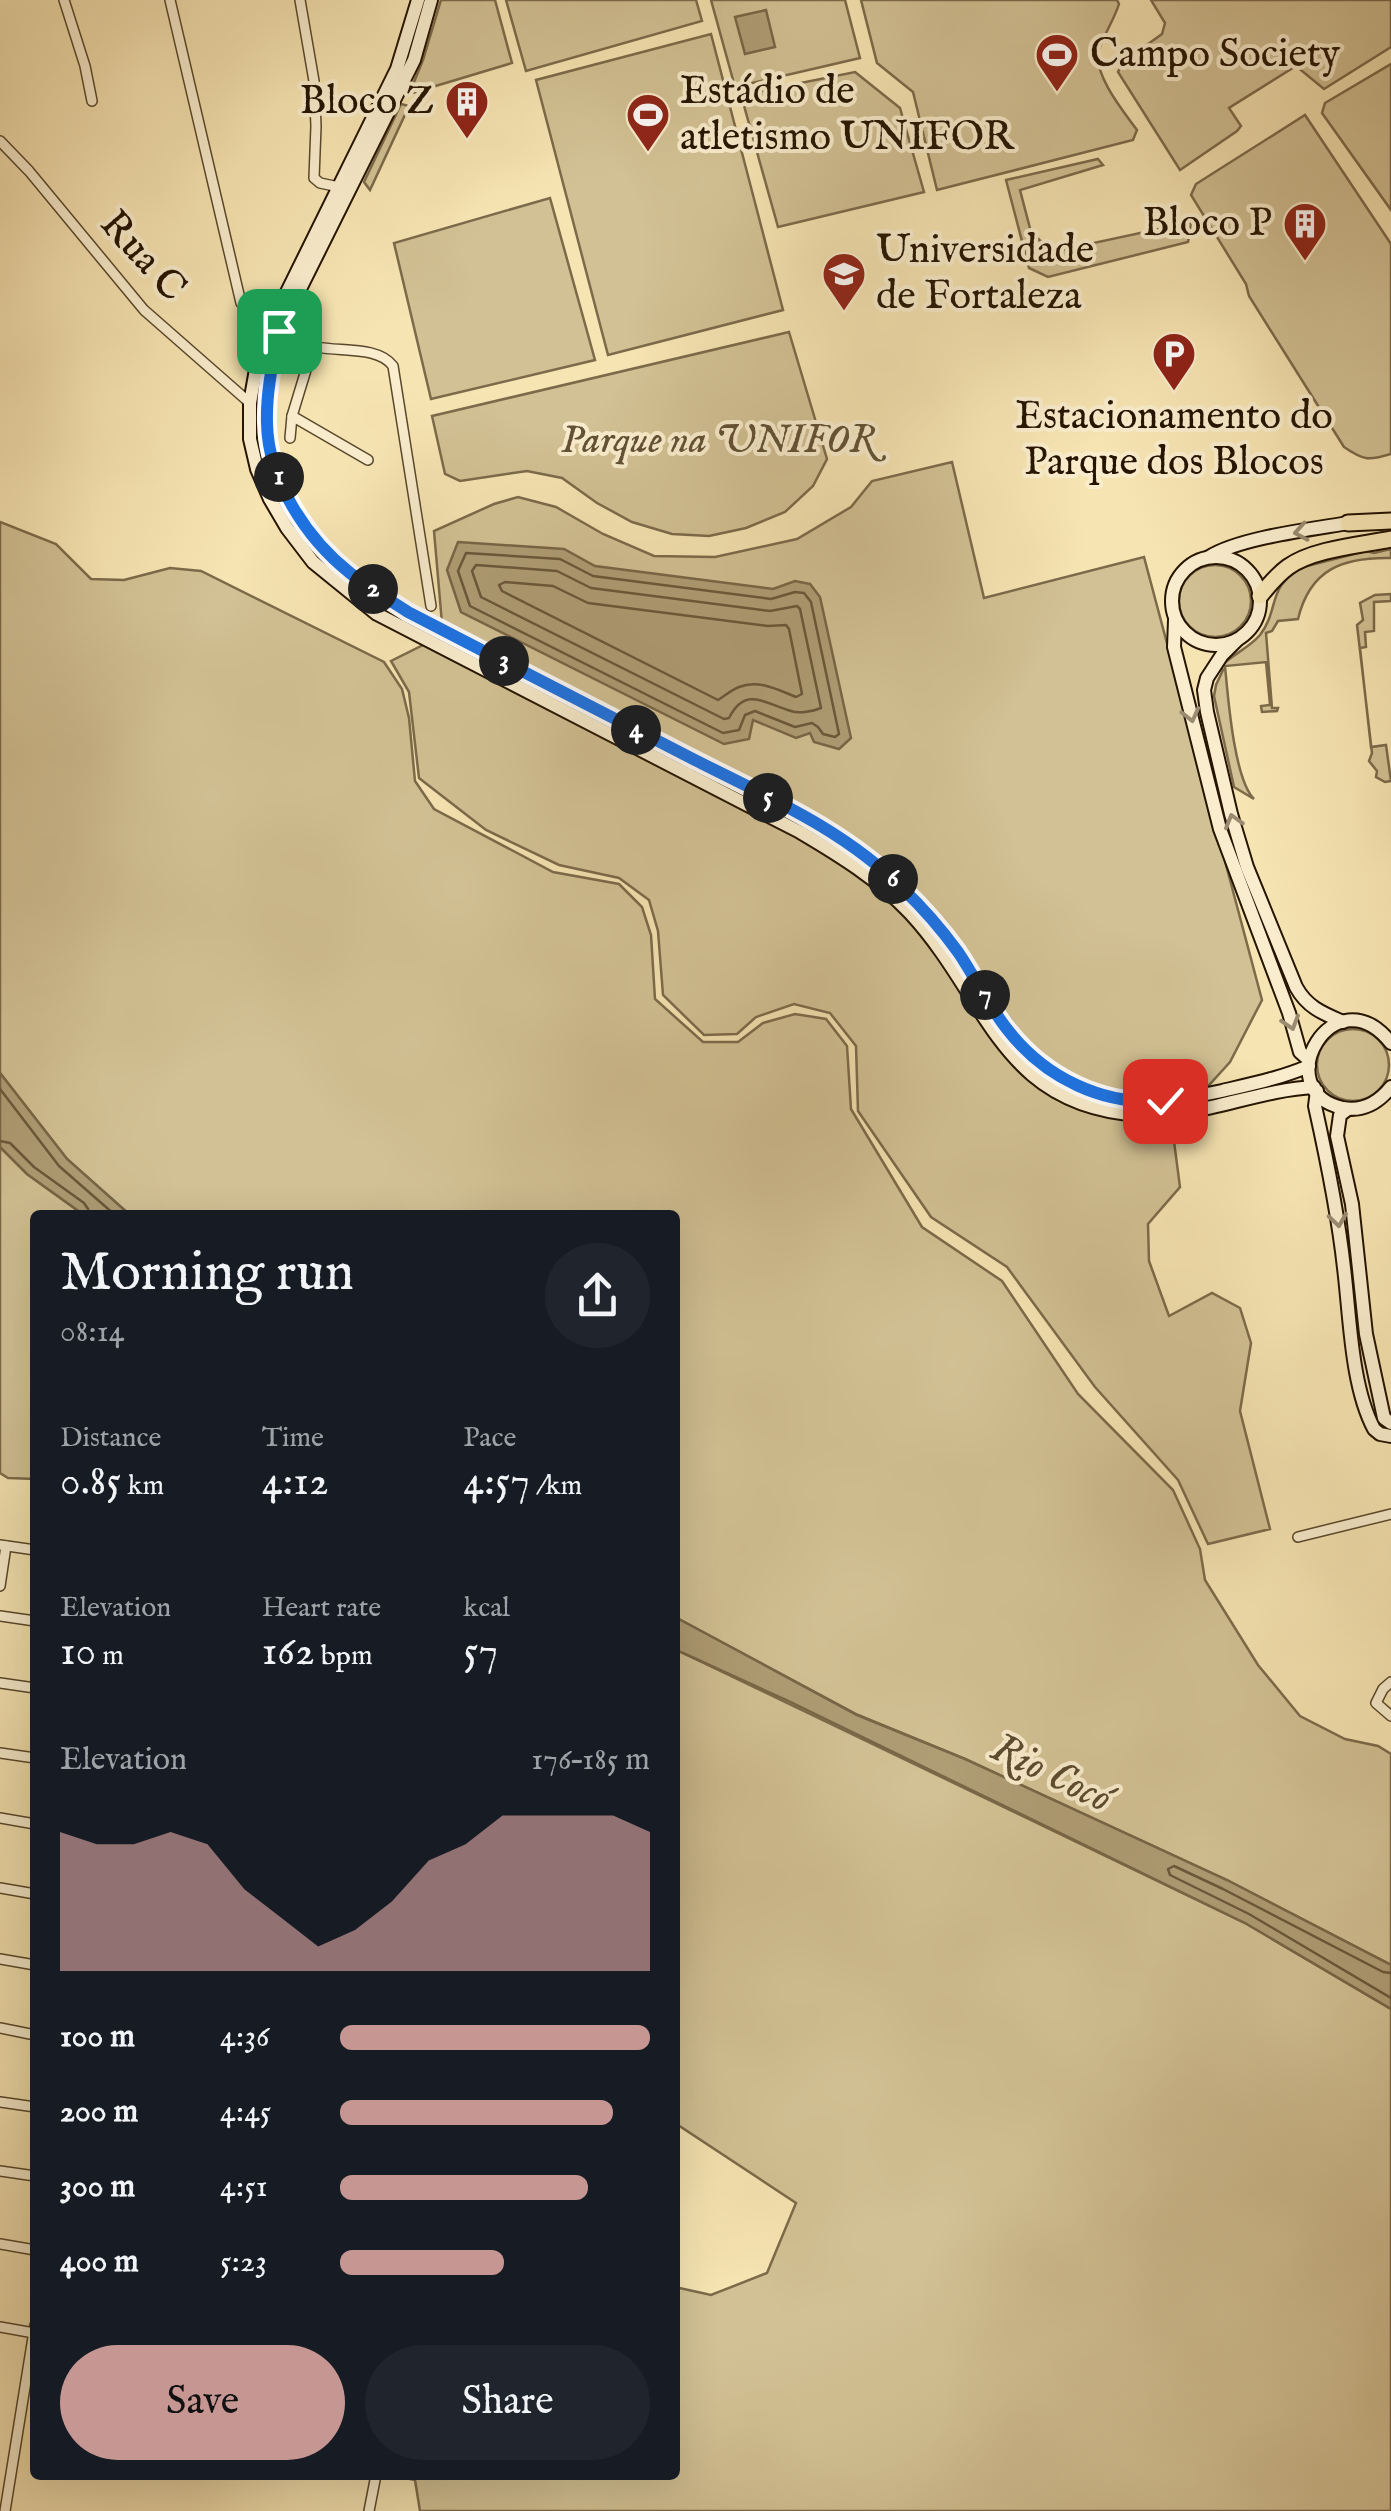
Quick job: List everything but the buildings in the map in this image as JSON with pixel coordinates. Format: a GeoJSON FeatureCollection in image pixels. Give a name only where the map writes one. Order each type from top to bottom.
{"type":"FeatureCollection","features":[{"type":"Feature","properties":{"kind":"highway"},"geometry":{"type":"LineString","coordinates":[[1348,524],[1391,519]]}},
{"type":"Feature","properties":{"kind":"highway"},"geometry":{"type":"LineString","coordinates":[[1260,596],[1298,560],[1391,537]]}},
{"type":"Feature","properties":{"kind":"street"},"geometry":{"type":"LineString","coordinates":[[64,0],[92,101]]}},
{"type":"Feature","properties":{"kind":"street"},"geometry":{"type":"LineString","coordinates":[[170,0],[241,303],[274,329],[313,346],[382,355],[393,366],[432,606]]}},
{"type":"Feature","properties":{"kind":"street"},"geometry":{"type":"LineString","coordinates":[[300,0],[314,82],[314,178],[340,187]]}},
{"type":"Feature","properties":{"kind":"street"},"geometry":{"type":"LineString","coordinates":[[418,0],[398,70],[274,329],[268,444],[294,508],[321,545],[352,575],[408,612],[832,831],[902,887],[957,950],[1007,1029],[1041,1064],[1072,1084],[1110,1098],[1150,1102],[1181,1099],[1285,1076],[1308,1063],[1320,1036],[1343,1022],[1371,1025],[1391,1043]]}},
{"type":"Feature","properties":{"kind":"street"},"geometry":{"type":"LineString","coordinates":[[430,0],[414,60],[274,329],[260,348],[250,404],[250,439],[258,469],[287,528],[313,562],[377,614],[841,856],[910,914],[938,948],[1000,1043],[1053,1090],[1084,1104],[1144,1115],[1185,1112],[1316,1089]]}},
{"type":"Feature","properties":{"kind":"street","name":"Rua C"},"geometry":{"type":"LineString","coordinates":[[0,141],[30,171],[144,310],[250,404]]}},
{"type":"Feature","properties":{"kind":"street"},"geometry":{"type":"LineString","coordinates":[[290,438],[292,416],[313,346]]}},
{"type":"Feature","properties":{"kind":"street"},"geometry":{"type":"LineString","coordinates":[[292,416],[368,460]]}},
{"type":"Feature","properties":{"kind":"street"},"geometry":{"type":"LineString","coordinates":[[1348,524],[1220,550],[1181,573],[1171,596],[1174,647],[1220,829],[1300,1052],[1308,1063],[1316,1089],[1314,1106],[1356,1235],[1368,1346],[1384,1418],[1391,1424]]}},
{"type":"Feature","properties":{"kind":"street"},"geometry":{"type":"LineString","coordinates":[[1207,558],[1234,561],[1247,570],[1260,596],[1255,622],[1209,672],[1204,690],[1231,814],[1247,867],[1303,1000],[1318,1012],[1343,1022]]}},
{"type":"Feature","properties":{"kind":"street"},"geometry":{"type":"LineString","coordinates":[[1175,620],[1183,632],[1209,645],[1237,640]]}},
{"type":"Feature","properties":{"kind":"street"},"geometry":{"type":"LineString","coordinates":[[1370,1105],[1391,1086]]}},
{"type":"Feature","properties":{"kind":"street"},"geometry":{"type":"LineString","coordinates":[[1316,1089],[1329,1102],[1348,1108],[1391,1100]]}},
{"type":"Feature","properties":{"kind":"street"},"geometry":{"type":"LineString","coordinates":[[1348,1108],[1337,1124],[1336,1166],[1347,1304],[1359,1383],[1370,1422],[1380,1434],[1391,1436]]}},
{"type":"Feature","properties":{"kind":"street"},"geometry":{"type":"LineString","coordinates":[[1347,1304],[1363,1302]]}},
{"type":"Feature","properties":{"kind":"street"},"geometry":{"type":"LineString","coordinates":[[1298,1536],[1391,1514]]}},
{"type":"Feature","properties":{"kind":"street"},"geometry":{"type":"LineString","coordinates":[[0,1586],[3,1545],[30,1549]]}},
{"type":"Feature","properties":{"kind":"street"},"geometry":{"type":"LineString","coordinates":[[0,1616],[30,1620]]}},
{"type":"Feature","properties":{"kind":"street"},"geometry":{"type":"LineString","coordinates":[[1391,1682],[1376,1702],[1391,1716]]}},
{"type":"Feature","properties":{"kind":"street"},"geometry":{"type":"LineString","coordinates":[[0,1683],[30,1687]]}},
{"type":"Feature","properties":{"kind":"street"},"geometry":{"type":"LineString","coordinates":[[0,1753],[30,1757]]}},
{"type":"Feature","properties":{"kind":"street"},"geometry":{"type":"LineString","coordinates":[[0,1818],[30,1823]]}},
{"type":"Feature","properties":{"kind":"street"},"geometry":{"type":"LineString","coordinates":[[0,1888],[30,1893]]}},
{"type":"Feature","properties":{"kind":"street"},"geometry":{"type":"LineString","coordinates":[[0,1959],[30,1963]]}},
{"type":"Feature","properties":{"kind":"street"},"geometry":{"type":"LineString","coordinates":[[0,2028],[30,2033]]}},
{"type":"Feature","properties":{"kind":"street"},"geometry":{"type":"LineString","coordinates":[[0,2102],[30,2106]]}},
{"type":"Feature","properties":{"kind":"street"},"geometry":{"type":"LineString","coordinates":[[0,2171],[30,2175]]}},
{"type":"Feature","properties":{"kind":"street"},"geometry":{"type":"LineString","coordinates":[[0,2244],[30,2249]]}},
{"type":"Feature","properties":{"kind":"street"},"geometry":{"type":"LineString","coordinates":[[0,2327],[30,2332]]}},
{"type":"Feature","properties":{"kind":"street"},"geometry":{"type":"LineString","coordinates":[[5,2511],[30,2357]]}},
{"type":"Feature","properties":{"kind":"street"},"geometry":{"type":"LineString","coordinates":[[0,2457],[13,2459]]}},
{"type":"Feature","properties":{"kind":"street"},"geometry":{"type":"LineString","coordinates":[[369,2511],[375,2480]]}},
{"type":"Feature","properties":{"kind":"green space"},"geometry":{"type":"Polygon","coordinates":[[[441,0],[495,0],[512,63],[409,94],[423,60],[441,0]]]}},
{"type":"Feature","properties":{"kind":"green space"},"geometry":{"type":"Polygon","coordinates":[[[506,0],[696,0],[702,21],[526,71],[506,0]]]}},
{"type":"Feature","properties":{"kind":"green space"},"geometry":{"type":"Polygon","coordinates":[[[711,0],[845,0],[860,58],[735,87],[711,0]]]}},
{"type":"Feature","properties":{"kind":"green space"},"geometry":{"type":"Polygon","coordinates":[[[861,0],[1117,0],[1119,4],[1098,59],[1110,91],[1137,130],[1133,140],[937,190],[913,92],[877,63],[861,0]]]}},
{"type":"Feature","properties":{"kind":"green space"},"geometry":{"type":"Polygon","coordinates":[[[1151,0],[1391,0],[1391,47],[1324,89],[1296,66],[1229,108],[1241,126],[1180,170],[1118,72],[1123,62],[1162,34],[1165,23],[1151,0]]]}},
{"type":"Feature","properties":{"kind":"green space","name":"Estádio de atletismo UNIFOR"},"geometry":{"type":"Polygon","coordinates":[[[711,34],[783,310],[608,355],[536,80],[711,34]]]}},
{"type":"Feature","properties":{"kind":"green space"},"geometry":{"type":"Polygon","coordinates":[[[1391,64],[1391,210],[1322,113],[1325,103],[1391,64]]]}},
{"type":"Feature","properties":{"kind":"green space"},"geometry":{"type":"Polygon","coordinates":[[[855,72],[900,108],[924,192],[778,227],[741,95],[855,72]]]}},
{"type":"Feature","properties":{"kind":"green space"},"geometry":{"type":"Polygon","coordinates":[[[401,104],[409,106],[370,190],[364,182],[401,104]]]}},
{"type":"Feature","properties":{"kind":"green space"},"geometry":{"type":"Polygon","coordinates":[[[1305,115],[1391,244],[1391,454],[1377,458],[1361,457],[1344,447],[1191,195],[1196,184],[1305,115]]]}},
{"type":"Feature","properties":{"kind":"green space"},"geometry":{"type":"Polygon","coordinates":[[[1098,159],[1103,165],[1020,190],[1031,232],[1052,252],[1191,222],[1188,242],[1048,277],[1029,268],[1006,180],[1098,159]]]}},
{"type":"Feature","properties":{"kind":"green space"},"geometry":{"type":"Polygon","coordinates":[[[550,198],[595,360],[431,399],[394,243],[550,198]]]}},
{"type":"Feature","properties":{"kind":"green space","name":"Parque na UNIFOR"},"geometry":{"type":"Polygon","coordinates":[[[789,332],[827,459],[813,486],[785,512],[746,528],[709,536],[672,534],[632,522],[562,478],[527,471],[460,481],[445,474],[432,416],[789,332]]]}},
{"type":"Feature","properties":{"kind":"green space"},"geometry":{"type":"Polygon","coordinates":[[[952,462],[984,598],[1144,557],[1262,1000],[1230,1062],[1172,1126],[1180,1187],[1148,1224],[1149,1261],[1169,1316],[1212,1293],[1240,1308],[1251,1343],[1240,1411],[1270,1529],[1208,1544],[1178,1480],[1095,1387],[1007,1267],[931,1217],[858,1111],[856,1046],[830,1013],[794,1004],[756,1017],[737,1034],[704,1035],[663,995],[658,931],[649,900],[619,878],[559,865],[486,830],[419,778],[409,692],[391,661],[443,635],[434,531],[518,497],[556,507],[603,534],[654,556],[715,557],[797,539],[851,507],[872,481],[952,462]]]}},
{"type":"Feature","properties":{"kind":"green space"},"geometry":{"type":"Polygon","coordinates":[[[0,522],[56,544],[91,579],[124,580],[170,568],[201,571],[384,662],[402,689],[415,781],[434,809],[553,872],[619,884],[642,907],[651,935],[655,999],[703,1042],[738,1042],[763,1023],[795,1014],[826,1019],[847,1046],[851,1109],[922,1227],[1002,1281],[1078,1394],[1173,1490],[1200,1549],[1205,1580],[1258,1665],[1300,1716],[1345,1739],[1378,1746],[1391,1754],[1391,1965],[1227,1880],[965,1759],[858,1715],[680,1620],[680,1210],[124,1210],[67,1159],[0,1073],[0,522]]]}},
{"type":"Feature","properties":{"kind":"green space"},"geometry":{"type":"Polygon","coordinates":[[[1391,549],[1391,558],[1358,560],[1331,569],[1311,588],[1298,619],[1278,621],[1266,633],[1272,708],[1278,708],[1277,711],[1262,712],[1261,706],[1270,705],[1266,662],[1225,666],[1237,756],[1254,799],[1234,787],[1214,696],[1221,666],[1260,635],[1278,590],[1291,575],[1303,567],[1366,551],[1391,549]]]}},
{"type":"Feature","properties":{"kind":"green space"},"geometry":{"type":"Polygon","coordinates":[[[1215,565],[1241,575],[1251,601],[1241,627],[1215,637],[1189,627],[1179,601],[1189,575],[1215,565]]]}},
{"type":"Feature","properties":{"kind":"green space"},"geometry":{"type":"Polygon","coordinates":[[[1391,594],[1391,601],[1374,602],[1374,631],[1365,632],[1366,647],[1360,648],[1366,698],[1357,625],[1363,620],[1360,603],[1375,595],[1391,594]]]}},
{"type":"Feature","properties":{"kind":"green space"},"geometry":{"type":"Polygon","coordinates":[[[1386,745],[1391,781],[1376,777],[1377,771],[1369,761],[1371,747],[1386,745]]]}},
{"type":"Feature","properties":{"kind":"green space"},"geometry":{"type":"Polygon","coordinates":[[[1353,1029],[1378,1040],[1389,1065],[1378,1090],[1353,1101],[1328,1090],[1317,1065],[1328,1040],[1353,1029]]]}},
{"type":"Feature","properties":{"kind":"green space"},"geometry":{"type":"Polygon","coordinates":[[[0,1147],[27,1174],[77,1210],[30,1210],[30,1479],[8,1478],[0,1473],[0,1147]]]}},
{"type":"Feature","properties":{"kind":"green space"},"geometry":{"type":"Polygon","coordinates":[[[680,1651],[1245,1923],[1391,2009],[1391,2511],[420,2511],[415,2480],[680,2480],[680,2288],[711,2295],[767,2273],[796,2203],[680,2126],[680,1651]]]}},
{"type":"Feature","properties":{"kind":"water"},"geometry":{"type":"Polygon","coordinates":[[[766,10],[775,47],[745,54],[735,17],[766,10]]]}},
{"type":"Feature","properties":{"kind":"water"},"geometry":{"type":"Polygon","coordinates":[[[458,542],[564,549],[595,566],[773,589],[795,581],[810,584],[820,597],[851,738],[839,749],[814,742],[810,733],[796,738],[753,720],[749,739],[724,744],[461,612],[447,570],[458,542]]]}},
{"type":"Feature","properties":{"kind":"water"},"geometry":{"type":"Polygon","coordinates":[[[0,1073],[67,1159],[124,1210],[77,1210],[27,1174],[0,1147],[0,1073]]]}},
{"type":"Feature","properties":{"kind":"water","name":"Rio Cocó"},"geometry":{"type":"Polygon","coordinates":[[[680,1620],[857,1715],[965,1759],[1227,1880],[1391,1965],[1391,2009],[1245,1923],[680,1651],[680,1620]]]}},
{"type":"Feature","properties":{"kind":"place","name":"Campo Society"},"geometry":{"type":"Point","coordinates":[1057,93]}},
{"type":"Feature","properties":{"kind":"place","name":"Bloco Z"},"geometry":{"type":"Point","coordinates":[467,140]}},
{"type":"Feature","properties":{"kind":"place","name":"Estádio de atletismo UNIFOR"},"geometry":{"type":"Point","coordinates":[648,153]}},
{"type":"Feature","properties":{"kind":"place","name":"Bloco P"},"geometry":{"type":"Point","coordinates":[1305,262]}},
{"type":"Feature","properties":{"kind":"place","name":"Universidade de Fortaleza"},"geometry":{"type":"Point","coordinates":[844,312]}},
{"type":"Feature","properties":{"kind":"place","name":"Estacionamento do Parque dos Blocos"},"geometry":{"type":"Point","coordinates":[1174,392]}},
{"type":"Feature","properties":{"kind":"route"},"geometry":{"type":"LineString","coordinates":[[279,331],[268,389],[268,444],[294,508],[321,545],[352,575],[408,612],[832,831],[902,887],[928,915],[957,950],[1007,1029],[1041,1064],[1072,1084],[1110,1098],[1165,1101]]}}]}
